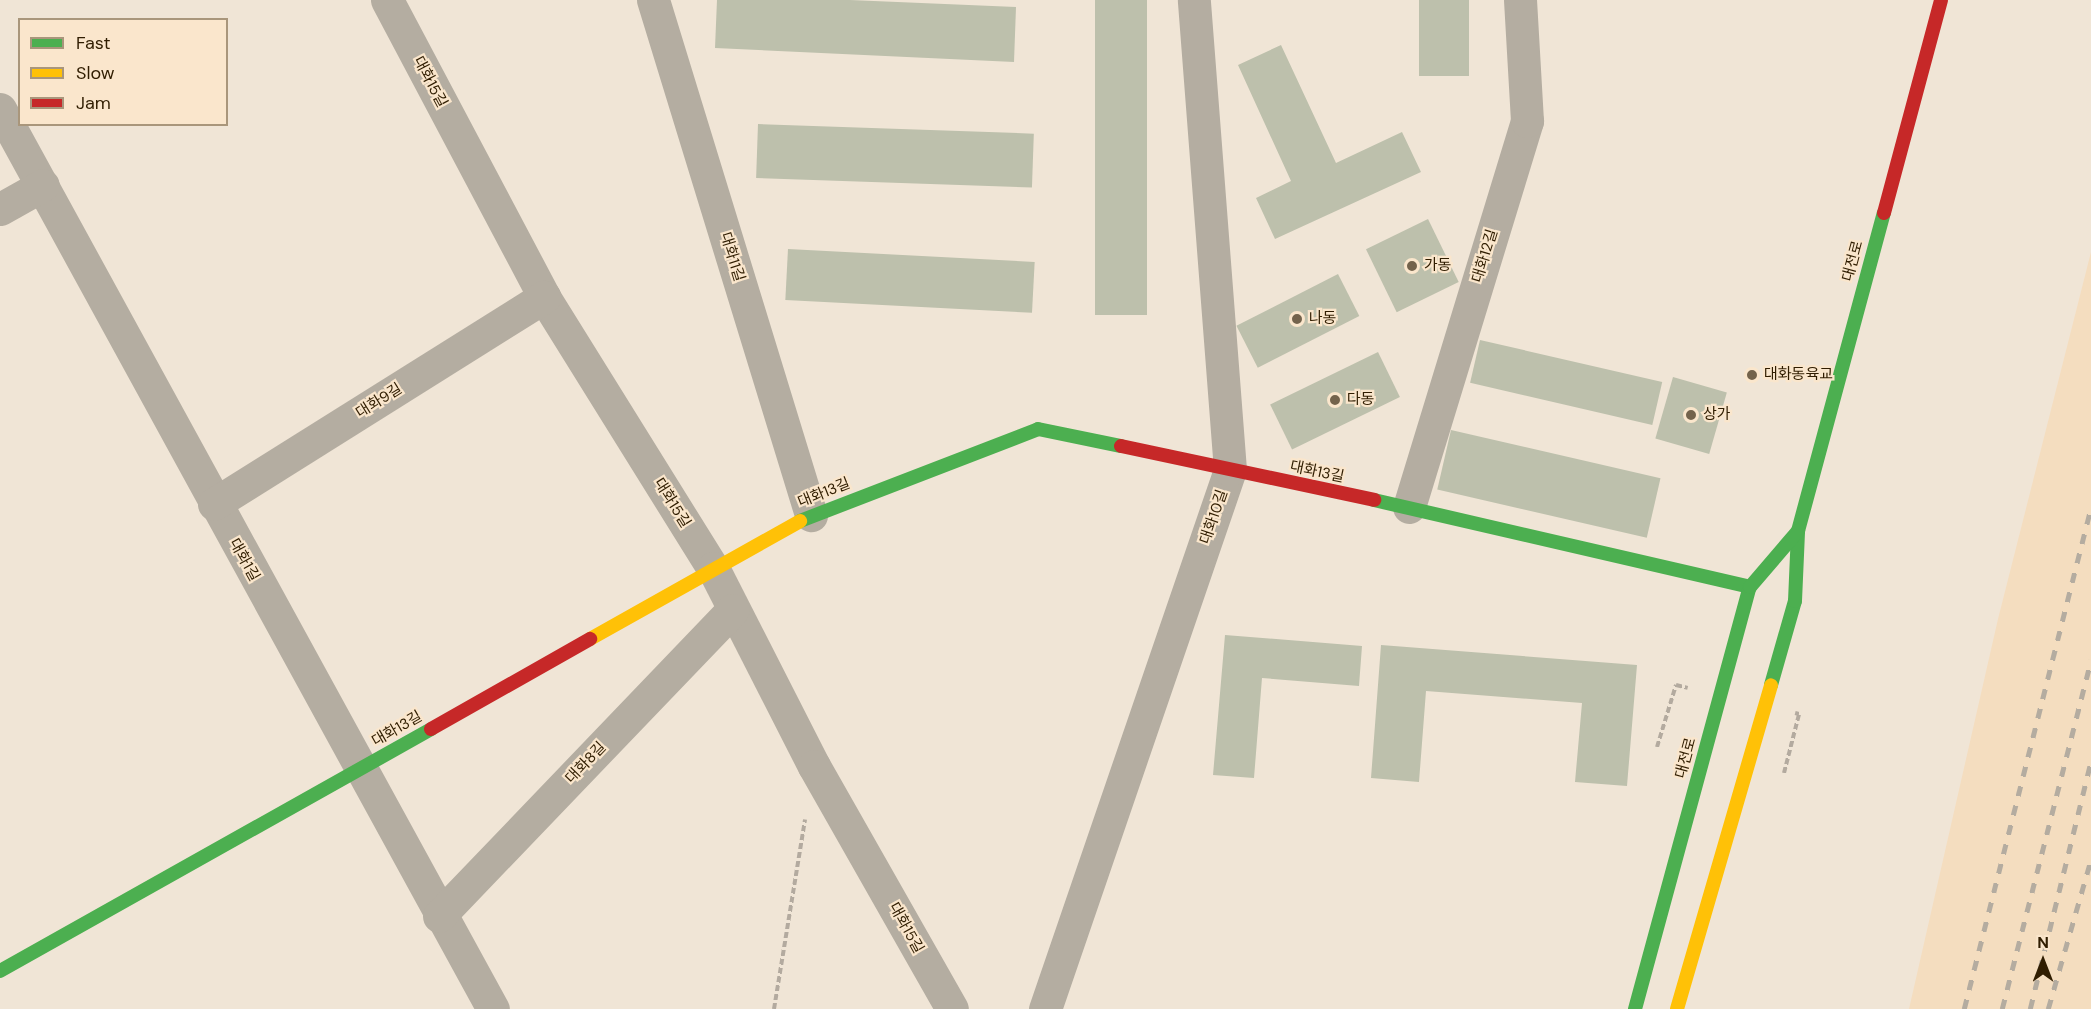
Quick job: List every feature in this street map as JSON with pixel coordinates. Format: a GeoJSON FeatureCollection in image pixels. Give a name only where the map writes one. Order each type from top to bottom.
{"type":"FeatureCollection","features":[{"type":"Feature","properties":{"kind":"street","name":"대화15길"},"geometry":{"type":"LineString","coordinates":[[387,0],[544,297],[713,568],[732,610],[814,766],[952,1009]]}},
{"type":"Feature","properties":{"kind":"street","name":"대화11길"},"geometry":{"type":"LineString","coordinates":[[653,0],[811,515]]}},
{"type":"Feature","properties":{"kind":"street","name":"대화10길"},"geometry":{"type":"LineString","coordinates":[[1045,1009],[1230,470],[1194,0]]}},
{"type":"Feature","properties":{"kind":"street","name":"대화12길"},"geometry":{"type":"LineString","coordinates":[[1409,507],[1527,121],[1520,0]]}},
{"type":"Feature","properties":{"kind":"street","name":"대전로"},"geometry":{"type":"LineString","coordinates":[[1677,1009],[1795,602],[1798,531],[1941,0]]}},
{"type":"Feature","properties":{"kind":"street","name":"대화1길"},"geometry":{"type":"LineString","coordinates":[[0,109],[439,916],[493,1009]]}},
{"type":"Feature","properties":{"kind":"street"},"geometry":{"type":"LineString","coordinates":[[0,209],[43,185]]}},
{"type":"Feature","properties":{"kind":"street","name":"대화9길"},"geometry":{"type":"LineString","coordinates":[[214,504],[544,297]]}},
{"type":"Feature","properties":{"kind":"street","name":"대화13길"},"geometry":{"type":"LineString","coordinates":[[0,971],[713,568],[811,515],[1038,429],[1409,507],[1750,586]]}},
{"type":"Feature","properties":{"kind":"street","name":"대전로"},"geometry":{"type":"LineString","coordinates":[[1635,1009],[1750,586],[1798,531]]}},
{"type":"Feature","properties":{"kind":"street","name":"대화8길"},"geometry":{"type":"LineString","coordinates":[[439,916],[732,610]]}},
{"type":"Feature","properties":{"kind":"path"},"geometry":{"type":"LineString","coordinates":[[1657,747],[1676,685]]}},
{"type":"Feature","properties":{"kind":"path"},"geometry":{"type":"LineString","coordinates":[[1784,773],[1799,714]]}},
{"type":"Feature","properties":{"kind":"path"},"geometry":{"type":"LineString","coordinates":[[774,1009],[814,766]]}},
{"type":"Feature","properties":{"kind":"shaded area"},"geometry":{"type":"Polygon","coordinates":[[[2091,252],[2091,1009],[1909,1009],[1998,619],[2091,252]]]}},
{"type":"Feature","properties":{"kind":"building"},"geometry":{"type":"Polygon","coordinates":[[[717,0],[850,0],[1016,7],[1014,62],[715,48],[717,0]]]}},
{"type":"Feature","properties":{"kind":"building"},"geometry":{"type":"Polygon","coordinates":[[[1095,0],[1147,0],[1147,315],[1095,315],[1095,0]]]}},
{"type":"Feature","properties":{"kind":"building"},"geometry":{"type":"Polygon","coordinates":[[[1419,0],[1469,0],[1469,76],[1419,76],[1419,0]]]}},
{"type":"Feature","properties":{"kind":"building"},"geometry":{"type":"Polygon","coordinates":[[[1281,45],[1336,163],[1402,132],[1421,172],[1275,239],[1256,198],[1291,181],[1238,65],[1281,45]]]}},
{"type":"Feature","properties":{"kind":"building"},"geometry":{"type":"Polygon","coordinates":[[[758,124],[1034,134],[1032,188],[756,178],[758,124]]]}},
{"type":"Feature","properties":{"kind":"building","name":"가동"},"geometry":{"type":"Polygon","coordinates":[[[1428,219],[1459,282],[1397,312],[1366,249],[1428,219]]]}},
{"type":"Feature","properties":{"kind":"building"},"geometry":{"type":"Polygon","coordinates":[[[788,249],[1035,262],[1032,313],[785,300],[788,249]]]}},
{"type":"Feature","properties":{"kind":"building","name":"나동"},"geometry":{"type":"Polygon","coordinates":[[[1338,274],[1359,316],[1258,368],[1236,326],[1338,274]]]}},
{"type":"Feature","properties":{"kind":"building"},"geometry":{"type":"Polygon","coordinates":[[[1480,340],[1662,382],[1652,425],[1470,383],[1480,340]]]}},
{"type":"Feature","properties":{"kind":"building","name":"다동"},"geometry":{"type":"Polygon","coordinates":[[[1378,352],[1400,397],[1292,450],[1270,405],[1378,352]]]}},
{"type":"Feature","properties":{"kind":"building","name":"상가"},"geometry":{"type":"Polygon","coordinates":[[[1673,377],[1727,392],[1709,454],[1655,439],[1673,377]]]}},
{"type":"Feature","properties":{"kind":"building"},"geometry":{"type":"Polygon","coordinates":[[[1451,430],[1660,478],[1647,538],[1437,489],[1451,430]]]}},
{"type":"Feature","properties":{"kind":"building"},"geometry":{"type":"Polygon","coordinates":[[[1225,635],[1362,646],[1359,686],[1262,678],[1254,778],[1213,775],[1225,635]]]}},
{"type":"Feature","properties":{"kind":"building"},"geometry":{"type":"Polygon","coordinates":[[[1381,645],[1637,665],[1627,786],[1575,782],[1582,703],[1426,691],[1419,782],[1371,778],[1381,645]]]}},
{"type":"Feature","properties":{"kind":"railway"},"geometry":{"type":"LineString","coordinates":[[1964,1009],[2091,507]]}},
{"type":"Feature","properties":{"kind":"railway"},"geometry":{"type":"LineString","coordinates":[[2002,1009],[2091,660]]}},
{"type":"Feature","properties":{"kind":"railway"},"geometry":{"type":"LineString","coordinates":[[2030,1009],[2091,761]]}},
{"type":"Feature","properties":{"kind":"railway"},"geometry":{"type":"LineString","coordinates":[[2048,1009],[2091,859]]}},
{"type":"Feature","properties":{"kind":"traffic: fast"},"geometry":{"type":"LineString","coordinates":[[1771,685],[1795,601],[1798,531],[1884,213]]}},
{"type":"Feature","properties":{"kind":"traffic: fast"},"geometry":{"type":"LineString","coordinates":[[800,521],[1038,429],[1121,446]]}},
{"type":"Feature","properties":{"kind":"traffic: fast"},"geometry":{"type":"LineString","coordinates":[[1374,500],[1750,587]]}},
{"type":"Feature","properties":{"kind":"traffic: fast"},"geometry":{"type":"LineString","coordinates":[[1635,1009],[1750,587],[1798,531]]}},
{"type":"Feature","properties":{"kind":"traffic: fast"},"geometry":{"type":"LineString","coordinates":[[0,971],[431,729]]}},
{"type":"Feature","properties":{"kind":"traffic: slow"},"geometry":{"type":"LineString","coordinates":[[590,639],[800,521]]}},
{"type":"Feature","properties":{"kind":"traffic: slow"},"geometry":{"type":"LineString","coordinates":[[1677,1009],[1771,685]]}},
{"type":"Feature","properties":{"kind":"traffic: jam"},"geometry":{"type":"LineString","coordinates":[[1884,213],[1941,0]]}},
{"type":"Feature","properties":{"kind":"traffic: jam"},"geometry":{"type":"LineString","coordinates":[[1121,446],[1374,500]]}},
{"type":"Feature","properties":{"kind":"traffic: jam"},"geometry":{"type":"LineString","coordinates":[[431,729],[590,639]]}},
{"type":"Feature","properties":{"kind":"place","name":"가동"},"geometry":{"type":"Point","coordinates":[1412,266]}},
{"type":"Feature","properties":{"kind":"place","name":"나동"},"geometry":{"type":"Point","coordinates":[1297,319]}},
{"type":"Feature","properties":{"kind":"place","name":"대화동육교"},"geometry":{"type":"Point","coordinates":[1752,375]}},
{"type":"Feature","properties":{"kind":"place","name":"다동"},"geometry":{"type":"Point","coordinates":[1335,400]}},
{"type":"Feature","properties":{"kind":"place","name":"상가"},"geometry":{"type":"Point","coordinates":[1691,415]}}]}
